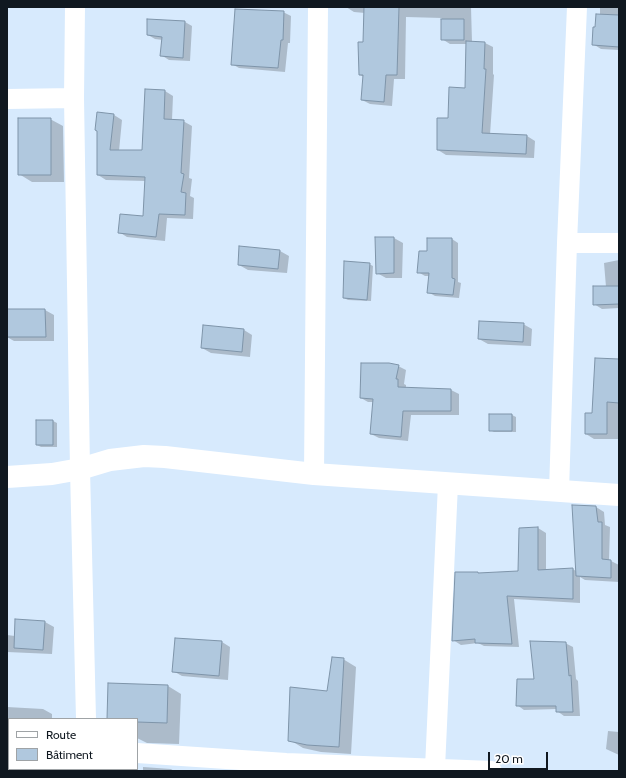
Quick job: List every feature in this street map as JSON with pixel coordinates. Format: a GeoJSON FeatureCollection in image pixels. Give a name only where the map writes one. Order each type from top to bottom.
{"type":"FeatureCollection","features":[{"type":"Feature","properties":{"kind":"street"},"geometry":{"type":"LineString","coordinates":[[75,7],[74,98],[86,718]]}},
{"type":"Feature","properties":{"kind":"street"},"geometry":{"type":"LineString","coordinates":[[314,474],[318,7]]}},
{"type":"Feature","properties":{"kind":"street"},"geometry":{"type":"LineString","coordinates":[[559,491],[566,242],[576,7]]}},
{"type":"Feature","properties":{"kind":"street"},"geometry":{"type":"LineString","coordinates":[[7,99],[74,98]]}},
{"type":"Feature","properties":{"kind":"street"},"geometry":{"type":"LineString","coordinates":[[566,242],[619,243]]}},
{"type":"Feature","properties":{"kind":"street"},"geometry":{"type":"LineString","coordinates":[[7,478],[52,474],[80,469],[110,460],[158,456],[314,474],[619,495]]}},
{"type":"Feature","properties":{"kind":"street"},"geometry":{"type":"LineString","coordinates":[[435,768],[448,484]]}},
{"type":"Feature","properties":{"kind":"street"},"geometry":{"type":"LineString","coordinates":[[138,753],[286,763],[492,771]]}},
{"type":"Feature","properties":{"kind":"building"},"geometry":{"type":"Polygon","coordinates":[[[364,7],[399,7],[397,75],[386,75],[384,102],[361,100],[363,75],[359,75],[358,42],[363,42],[364,7]]]}},
{"type":"Feature","properties":{"kind":"building"},"geometry":{"type":"Polygon","coordinates":[[[235,9],[284,11],[283,40],[281,40],[278,68],[231,65],[235,9]]]}},
{"type":"Feature","properties":{"kind":"building"},"geometry":{"type":"Polygon","coordinates":[[[596,14],[619,15],[619,47],[592,45],[593,27],[595,27],[596,14]]]}},
{"type":"Feature","properties":{"kind":"building"},"geometry":{"type":"Polygon","coordinates":[[[147,19],[185,21],[183,58],[160,56],[162,37],[147,35],[147,19]]]}},
{"type":"Feature","properties":{"kind":"building"},"geometry":{"type":"Polygon","coordinates":[[[441,19],[464,19],[464,40],[441,40],[441,19]]]}},
{"type":"Feature","properties":{"kind":"building"},"geometry":{"type":"Polygon","coordinates":[[[466,41],[485,42],[484,69],[486,69],[482,133],[527,135],[526,154],[437,150],[437,118],[448,118],[449,87],[465,88],[466,41]]]}},
{"type":"Feature","properties":{"kind":"building"},"geometry":{"type":"Polygon","coordinates":[[[145,89],[165,90],[164,119],[184,120],[181,173],[184,174],[181,192],[186,193],[185,215],[159,214],[156,237],[118,233],[120,214],[143,216],[145,177],[97,175],[97,131],[95,130],[97,112],[114,114],[110,150],[142,150],[145,89]]]}},
{"type":"Feature","properties":{"kind":"building"},"geometry":{"type":"Polygon","coordinates":[[[18,118],[51,118],[51,175],[18,175],[18,118]]]}},
{"type":"Feature","properties":{"kind":"building"},"geometry":{"type":"Polygon","coordinates":[[[375,237],[394,237],[394,273],[376,274],[375,237]]]}},
{"type":"Feature","properties":{"kind":"building"},"geometry":{"type":"Polygon","coordinates":[[[427,238],[452,238],[452,278],[455,279],[453,295],[427,293],[429,273],[417,273],[419,251],[427,251],[427,238]]]}},
{"type":"Feature","properties":{"kind":"building"},"geometry":{"type":"Polygon","coordinates":[[[239,246],[280,250],[278,269],[238,265],[239,246]]]}},
{"type":"Feature","properties":{"kind":"building"},"geometry":{"type":"Polygon","coordinates":[[[344,261],[370,263],[367,300],[343,298],[344,261]]]}},
{"type":"Feature","properties":{"kind":"building"},"geometry":{"type":"Polygon","coordinates":[[[593,286],[619,286],[619,304],[593,305],[593,286]]]}},
{"type":"Feature","properties":{"kind":"building"},"geometry":{"type":"Polygon","coordinates":[[[7,309],[45,309],[46,337],[7,337],[7,309]]]}},
{"type":"Feature","properties":{"kind":"building"},"geometry":{"type":"Polygon","coordinates":[[[479,321],[524,323],[523,342],[478,339],[479,321]]]}},
{"type":"Feature","properties":{"kind":"building"},"geometry":{"type":"Polygon","coordinates":[[[203,325],[244,329],[242,352],[201,348],[203,325]]]}},
{"type":"Feature","properties":{"kind":"building"},"geometry":{"type":"Polygon","coordinates":[[[595,358],[619,359],[619,403],[607,402],[607,434],[585,434],[585,413],[592,413],[595,358]]]}},
{"type":"Feature","properties":{"kind":"building"},"geometry":{"type":"Polygon","coordinates":[[[361,363],[389,363],[399,365],[396,379],[398,379],[398,387],[451,389],[451,411],[403,411],[401,437],[370,434],[373,399],[360,398],[361,363]]]}},
{"type":"Feature","properties":{"kind":"building"},"geometry":{"type":"Polygon","coordinates":[[[489,414],[512,414],[512,431],[489,431],[489,414]]]}},
{"type":"Feature","properties":{"kind":"building"},"geometry":{"type":"Polygon","coordinates":[[[36,420],[53,420],[53,445],[36,445],[36,420]]]}},
{"type":"Feature","properties":{"kind":"building"},"geometry":{"type":"Polygon","coordinates":[[[572,505],[596,506],[598,522],[602,522],[602,559],[611,560],[611,578],[576,576],[572,505]]]}},
{"type":"Feature","properties":{"kind":"building"},"geometry":{"type":"Polygon","coordinates":[[[538,527],[538,570],[573,568],[573,599],[507,596],[512,644],[475,643],[475,639],[452,641],[455,572],[478,573],[518,571],[519,528],[538,527]]]}},
{"type":"Feature","properties":{"kind":"building"},"geometry":{"type":"Polygon","coordinates":[[[15,619],[45,621],[43,650],[14,648],[15,619]]]}},
{"type":"Feature","properties":{"kind":"building"},"geometry":{"type":"Polygon","coordinates":[[[175,638],[222,641],[219,676],[172,672],[175,638]]]}},
{"type":"Feature","properties":{"kind":"building"},"geometry":{"type":"Polygon","coordinates":[[[530,641],[566,642],[569,676],[571,675],[573,712],[556,712],[556,706],[516,706],[517,679],[534,679],[530,641]]]}},
{"type":"Feature","properties":{"kind":"building"},"geometry":{"type":"Polygon","coordinates":[[[332,657],[344,658],[339,747],[307,745],[288,741],[290,687],[327,691],[332,657]]]}},
{"type":"Feature","properties":{"kind":"building"},"geometry":{"type":"Polygon","coordinates":[[[108,683],[168,685],[167,723],[138,722],[138,718],[107,718],[108,683]]]}}]}
